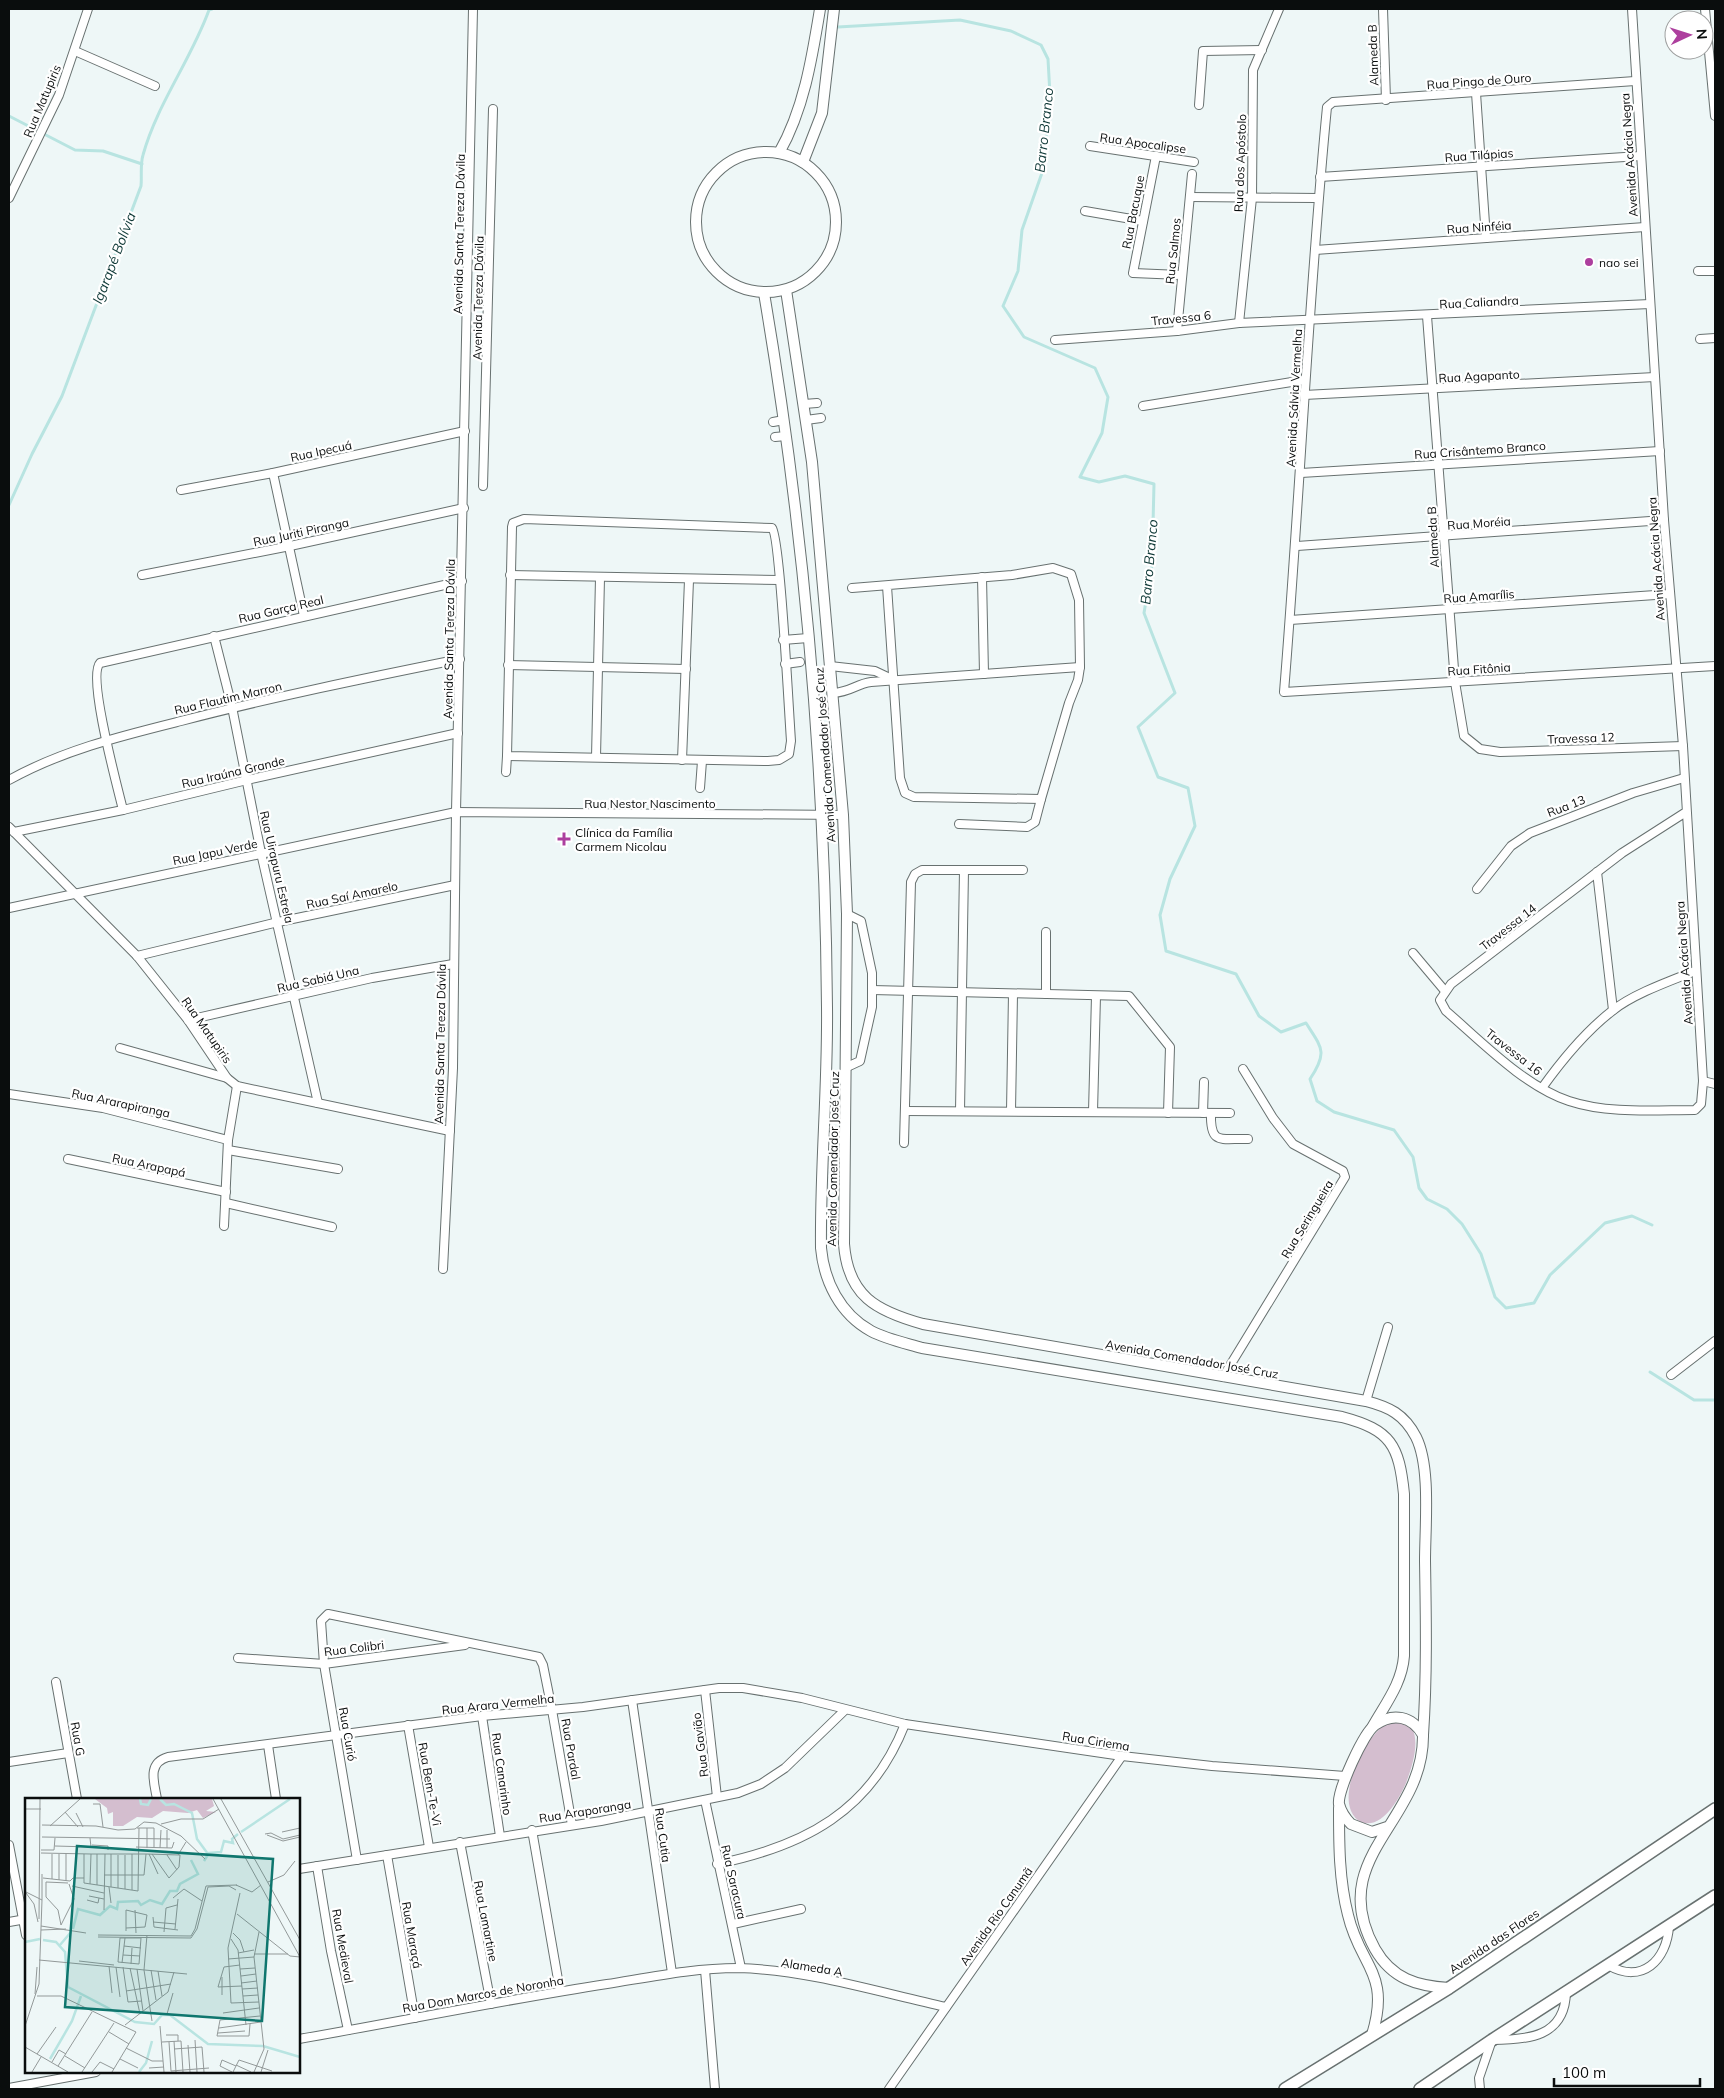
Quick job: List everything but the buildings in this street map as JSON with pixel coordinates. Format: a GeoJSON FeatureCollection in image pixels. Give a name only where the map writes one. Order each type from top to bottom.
{"type":"FeatureCollection","features":[{"type":"Feature","properties":{"kind":"main road","name":"Avenida das Flores"},"geometry":{"type":"LineString","coordinates":[[1285,2089],[1449,1988],[1715,1809]]}},
{"type":"Feature","properties":{"kind":"main road"},"geometry":{"type":"LineString","coordinates":[[1420,2089],[1492,2040],[1715,1896]]}},
{"type":"Feature","properties":{"kind":"street","name":"Rua Matupiris"},"geometry":{"type":"LineString","coordinates":[[9,198],[59,95],[88,9]]}},
{"type":"Feature","properties":{"kind":"street","name":"Avenida Santa Tereza Dávila"},"geometry":{"type":"LineString","coordinates":[[443,1269],[450,1131],[473,9]]}},
{"type":"Feature","properties":{"kind":"street"},"geometry":{"type":"LineString","coordinates":[[779,153],[789,135],[803,95],[820,9]]}},
{"type":"Feature","properties":{"kind":"street"},"geometry":{"type":"LineString","coordinates":[[803,162],[822,113],[834,9]]}},
{"type":"Feature","properties":{"kind":"street","name":"Rua dos Apóstolo"},"geometry":{"type":"LineString","coordinates":[[1239,323],[1252,198],[1253,70],[1279,9]]}},
{"type":"Feature","properties":{"kind":"street","name":"Alameda B"},"geometry":{"type":"LineString","coordinates":[[1383,9],[1386,100]]}},
{"type":"Feature","properties":{"kind":"street","name":"Avenida Acácia Negra"},"geometry":{"type":"LineString","coordinates":[[1632,9],[1635,81],[1664,520],[1683,746],[1703,1081],[1703,1099],[1700,1107]]}},
{"type":"Feature","properties":{"kind":"street"},"geometry":{"type":"LineString","coordinates":[[1704,9],[1715,116]]}},
{"type":"Feature","properties":{"kind":"street"},"geometry":{"type":"LineString","coordinates":[[1199,105],[1203,52],[1262,50]]}},
{"type":"Feature","properties":{"kind":"street"},"geometry":{"type":"LineString","coordinates":[[74,51],[155,86]]}},
{"type":"Feature","properties":{"kind":"street","name":"Rua Pingo de Ouro"},"geometry":{"type":"LineString","coordinates":[[1327,106],[1334,102],[1386,100],[1635,81]]}},
{"type":"Feature","properties":{"kind":"street"},"geometry":{"type":"LineString","coordinates":[[1476,93],[1486,238]]}},
{"type":"Feature","properties":{"kind":"street","name":"Avenida Sálvia Vermelha"},"geometry":{"type":"LineString","coordinates":[[1284,692],[1297,546],[1304,380],[1327,106]]}},
{"type":"Feature","properties":{"kind":"street","name":"Avenida Tereza Dávila"},"geometry":{"type":"LineString","coordinates":[[483,486],[493,109]]}},
{"type":"Feature","properties":{"kind":"street","name":"Rua Apocalipse"},"geometry":{"type":"LineString","coordinates":[[1090,146],[1194,162]]}},
{"type":"Feature","properties":{"kind":"street"},"geometry":{"type":"LineString","coordinates":[[779,153],[803,162],[818,175],[829,192],[835,212],[835,232],[830,251],[819,268],[804,282],[786,290],[764,293],[734,285],[710,265],[697,236],[696,214],[706,185],[724,166],[748,154],[779,153]]}},
{"type":"Feature","properties":{"kind":"street","name":"Rua Bacuque"},"geometry":{"type":"LineString","coordinates":[[1156,156],[1133,273],[1182,275]]}},
{"type":"Feature","properties":{"kind":"street","name":"Rua Tilápias"},"geometry":{"type":"LineString","coordinates":[[1320,177],[1640,156]]}},
{"type":"Feature","properties":{"kind":"street","name":"Rua Salmos"},"geometry":{"type":"LineString","coordinates":[[1177,331],[1192,174]]}},
{"type":"Feature","properties":{"kind":"street"},"geometry":{"type":"LineString","coordinates":[[1190,197],[1318,198]]}},
{"type":"Feature","properties":{"kind":"street"},"geometry":{"type":"LineString","coordinates":[[1085,211],[1143,221]]}},
{"type":"Feature","properties":{"kind":"street","name":"Rua Ninféia"},"geometry":{"type":"LineString","coordinates":[[1315,250],[1645,226]]}},
{"type":"Feature","properties":{"kind":"street"},"geometry":{"type":"LineString","coordinates":[[1698,272],[1715,270]]}},
{"type":"Feature","properties":{"kind":"street","name":"Avenida Comendador José Cruz"},"geometry":{"type":"LineString","coordinates":[[786,290],[812,462],[843,815],[847,914],[844,1244],[848,1271],[863,1295],[880,1309],[923,1324],[1223,1377],[1366,1400],[1392,1409],[1399,1415],[1416,1438],[1422,1457],[1425,1489],[1427,1660],[1422,1754],[1418,1774],[1408,1798],[1388,1827]]}},
{"type":"Feature","properties":{"kind":"street","name":"Avenida Comendador José Cruz"},"geometry":{"type":"LineString","coordinates":[[764,293],[784,420],[808,638],[820,815],[828,1010],[823,1266],[838,1300],[860,1324],[869,1330],[922,1348],[1342,1417],[1376,1429],[1388,1440],[1398,1454],[1402,1470],[1404,1494],[1403,1666],[1394,1692],[1345,1776],[1340,1805]]}},
{"type":"Feature","properties":{"kind":"street","name":"Rua Caliandra"},"geometry":{"type":"LineString","coordinates":[[1310,321],[1650,304]]}},
{"type":"Feature","properties":{"kind":"street","name":"Alameda B"},"geometry":{"type":"LineString","coordinates":[[1427,316],[1440,464],[1448,609],[1455,682],[1462,731],[1468,741],[1480,749]]}},
{"type":"Feature","properties":{"kind":"street","name":"Travessa 6"},"geometry":{"type":"LineString","coordinates":[[1055,340],[1177,331],[1239,323],[1310,321]]}},
{"type":"Feature","properties":{"kind":"street"},"geometry":{"type":"LineString","coordinates":[[1700,339],[1715,338]]}},
{"type":"Feature","properties":{"kind":"street","name":"Rua Agapanto"},"geometry":{"type":"LineString","coordinates":[[1304,395],[1656,377]]}},
{"type":"Feature","properties":{"kind":"street"},"geometry":{"type":"LineString","coordinates":[[1143,406],[1304,380]]}},
{"type":"Feature","properties":{"kind":"street"},"geometry":{"type":"LineString","coordinates":[[804,404],[817,403]]}},
{"type":"Feature","properties":{"kind":"street"},"geometry":{"type":"LineString","coordinates":[[806,420],[821,418]]}},
{"type":"Feature","properties":{"kind":"street"},"geometry":{"type":"LineString","coordinates":[[773,422],[784,420]]}},
{"type":"Feature","properties":{"kind":"street","name":"Rua Ipecuá"},"geometry":{"type":"LineString","coordinates":[[181,490],[273,473],[465,431]]}},
{"type":"Feature","properties":{"kind":"street"},"geometry":{"type":"LineString","coordinates":[[775,437],[786,436]]}},
{"type":"Feature","properties":{"kind":"street","name":"Rua Crisântemo Branco"},"geometry":{"type":"LineString","coordinates":[[1301,473],[1660,450]]}},
{"type":"Feature","properties":{"kind":"street"},"geometry":{"type":"LineString","coordinates":[[273,473],[304,616]]}},
{"type":"Feature","properties":{"kind":"street","name":"Rua Juriti Piranga"},"geometry":{"type":"LineString","coordinates":[[142,575],[290,546],[464,508]]}},
{"type":"Feature","properties":{"kind":"street"},"geometry":{"type":"LineString","coordinates":[[506,772],[510,575],[513,523],[524,519],[767,526],[774,531],[780,580],[791,741],[788,754],[776,761],[507,756]]}},
{"type":"Feature","properties":{"kind":"street","name":"Rua Moréia"},"geometry":{"type":"LineString","coordinates":[[1297,546],[1664,520]]}},
{"type":"Feature","properties":{"kind":"street"},"geometry":{"type":"LineString","coordinates":[[852,588],[982,577],[1054,568],[1066,570],[1074,580],[1078,600],[1080,667],[1078,680],[1069,703],[1032,825],[1011,827],[959,824]]}},
{"type":"Feature","properties":{"kind":"street"},"geometry":{"type":"LineString","coordinates":[[510,575],[689,580],[780,580]]}},
{"type":"Feature","properties":{"kind":"street"},"geometry":{"type":"LineString","coordinates":[[982,577],[984,674]]}},
{"type":"Feature","properties":{"kind":"street"},"geometry":{"type":"LineString","coordinates":[[596,757],[600,578]]}},
{"type":"Feature","properties":{"kind":"street"},"geometry":{"type":"LineString","coordinates":[[682,760],[689,580]]}},
{"type":"Feature","properties":{"kind":"street","name":"Rua Garça Real"},"geometry":{"type":"LineString","coordinates":[[107,739],[98,699],[96,671],[98,666],[105,662],[462,581]]}},
{"type":"Feature","properties":{"kind":"street"},"geometry":{"type":"LineString","coordinates":[[887,586],[900,778],[905,794],[914,797],[1041,799]]}},
{"type":"Feature","properties":{"kind":"street","name":"Rua Amarílis"},"geometry":{"type":"LineString","coordinates":[[1290,620],[1670,594]]}},
{"type":"Feature","properties":{"kind":"street","name":"Rua Uirapuru Estrela"},"geometry":{"type":"LineString","coordinates":[[214,636],[232,708],[261,853],[295,995],[318,1103]]}},
{"type":"Feature","properties":{"kind":"street"},"geometry":{"type":"LineString","coordinates":[[784,640],[808,638]]}},
{"type":"Feature","properties":{"kind":"street","name":"Rua Flautim Marron"},"geometry":{"type":"LineString","coordinates":[[9,780],[64,754],[107,739],[232,708],[460,659]]}},
{"type":"Feature","properties":{"kind":"street"},"geometry":{"type":"LineString","coordinates":[[786,664],[800,662]]}},
{"type":"Feature","properties":{"kind":"street"},"geometry":{"type":"LineString","coordinates":[[508,665],[686,669]]}},
{"type":"Feature","properties":{"kind":"street"},"geometry":{"type":"LineString","coordinates":[[830,666],[844,666],[861,671],[875,671],[893,680]]}},
{"type":"Feature","properties":{"kind":"street","name":"Rua Fitônia"},"geometry":{"type":"LineString","coordinates":[[1284,692],[1715,666]]}},
{"type":"Feature","properties":{"kind":"street"},"geometry":{"type":"LineString","coordinates":[[833,693],[850,691],[865,683],[893,680],[1080,667]]}},
{"type":"Feature","properties":{"kind":"street","name":"Rua Iraúna Grande"},"geometry":{"type":"LineString","coordinates":[[11,830],[123,810],[247,780],[458,734]]}},
{"type":"Feature","properties":{"kind":"street"},"geometry":{"type":"LineString","coordinates":[[107,739],[123,810]]}},
{"type":"Feature","properties":{"kind":"street","name":"Travessa 12"},"geometry":{"type":"LineString","coordinates":[[1480,749],[1500,752],[1683,746]]}},
{"type":"Feature","properties":{"kind":"street"},"geometry":{"type":"LineString","coordinates":[[700,788],[702,761]]}},
{"type":"Feature","properties":{"kind":"street","name":"Rua 13"},"geometry":{"type":"LineString","coordinates":[[1478,889],[1511,846],[1530,833],[1633,793],[1684,778]]}},
{"type":"Feature","properties":{"kind":"street","name":"Rua Nestor Nascimento"},"geometry":{"type":"LineString","coordinates":[[456,812],[843,815]]}},
{"type":"Feature","properties":{"kind":"street","name":"Rua Japu Verde"},"geometry":{"type":"LineString","coordinates":[[9,908],[456,812]]}},
{"type":"Feature","properties":{"kind":"street","name":"Travessa 14"},"geometry":{"type":"LineString","coordinates":[[1444,991],[1597,872],[1656,830],[1686,812]]}},
{"type":"Feature","properties":{"kind":"street","name":"Rua Matupiris"},"geometry":{"type":"LineString","coordinates":[[11,830],[137,956],[188,1020],[227,1078],[237,1086],[450,1131]]}},
{"type":"Feature","properties":{"kind":"street"},"geometry":{"type":"LineString","coordinates":[[904,1143],[911,882],[915,874],[922,870],[1023,870]]}},
{"type":"Feature","properties":{"kind":"street"},"geometry":{"type":"LineString","coordinates":[[960,1111],[964,870]]}},
{"type":"Feature","properties":{"kind":"street"},"geometry":{"type":"LineString","coordinates":[[1597,872],[1614,1010]]}},
{"type":"Feature","properties":{"kind":"street","name":"Rua Saí Amarelo"},"geometry":{"type":"LineString","coordinates":[[137,956],[278,922],[455,885]]}},
{"type":"Feature","properties":{"kind":"street"},"geometry":{"type":"LineString","coordinates":[[847,914],[861,921],[872,973],[872,1007],[860,1061],[847,1067]]}},
{"type":"Feature","properties":{"kind":"street"},"geometry":{"type":"LineString","coordinates":[[1046,932],[1046,994]]}},
{"type":"Feature","properties":{"kind":"street"},"geometry":{"type":"LineString","coordinates":[[1413,953],[1444,991]]}},
{"type":"Feature","properties":{"kind":"street","name":"Rua Sabiá Una"},"geometry":{"type":"LineString","coordinates":[[188,1020],[295,995],[453,964]]}},
{"type":"Feature","properties":{"kind":"street"},"geometry":{"type":"LineString","coordinates":[[1542,1088],[1576,1046],[1614,1010],[1673,979],[1695,972]]}},
{"type":"Feature","properties":{"kind":"street"},"geometry":{"type":"LineString","coordinates":[[872,990],[1129,996],[1170,1047],[1168,1113]]}},
{"type":"Feature","properties":{"kind":"street","name":"Travessa 16"},"geometry":{"type":"LineString","coordinates":[[1444,991],[1440,1000],[1446,1012],[1523,1076],[1542,1088],[1568,1100],[1606,1109],[1688,1110],[1700,1107]]}},
{"type":"Feature","properties":{"kind":"street"},"geometry":{"type":"LineString","coordinates":[[1011,1112],[1013,994]]}},
{"type":"Feature","properties":{"kind":"street"},"geometry":{"type":"LineString","coordinates":[[1093,1112],[1096,996]]}},
{"type":"Feature","properties":{"kind":"street"},"geometry":{"type":"LineString","coordinates":[[120,1048],[227,1078]]}},
{"type":"Feature","properties":{"kind":"street","name":"Rua Seringueira"},"geometry":{"type":"LineString","coordinates":[[1223,1377],[1345,1177],[1343,1171],[1293,1144],[1273,1118],[1243,1069]]}},
{"type":"Feature","properties":{"kind":"street"},"geometry":{"type":"LineString","coordinates":[[1703,1081],[1715,1084]]}},
{"type":"Feature","properties":{"kind":"street"},"geometry":{"type":"LineString","coordinates":[[1204,1082],[1210,1131],[1213,1135],[1217,1138],[1248,1139]]}},
{"type":"Feature","properties":{"kind":"street"},"geometry":{"type":"LineString","coordinates":[[224,1226],[228,1140],[237,1086]]}},
{"type":"Feature","properties":{"kind":"street","name":"Rua Ararapiranga"},"geometry":{"type":"LineString","coordinates":[[9,1094],[103,1108],[228,1140]]}},
{"type":"Feature","properties":{"kind":"street"},"geometry":{"type":"LineString","coordinates":[[905,1110],[1230,1113]]}},
{"type":"Feature","properties":{"kind":"street"},"geometry":{"type":"LineString","coordinates":[[228,1150],[338,1169]]}},
{"type":"Feature","properties":{"kind":"street","name":"Rua Arapapá"},"geometry":{"type":"LineString","coordinates":[[68,1159],[226,1192]]}},
{"type":"Feature","properties":{"kind":"street"},"geometry":{"type":"LineString","coordinates":[[226,1203],[332,1227]]}},
{"type":"Feature","properties":{"kind":"street"},"geometry":{"type":"LineString","coordinates":[[1366,1400],[1388,1327]]}},
{"type":"Feature","properties":{"kind":"street"},"geometry":{"type":"LineString","coordinates":[[1671,1375],[1715,1341]]}},
{"type":"Feature","properties":{"kind":"street","name":"Rua Colibri"},"geometry":{"type":"LineString","coordinates":[[328,1614],[472,1644],[531,1654]]}},
{"type":"Feature","properties":{"kind":"street","name":"Rua Curió"},"geometry":{"type":"LineString","coordinates":[[328,1614],[321,1621],[324,1664],[358,1860]]}},
{"type":"Feature","properties":{"kind":"street","name":"Rua Colibri"},"geometry":{"type":"LineString","coordinates":[[238,1658],[324,1664],[472,1644]]}},
{"type":"Feature","properties":{"kind":"street","name":"Rua Pardal"},"geometry":{"type":"LineString","coordinates":[[531,1654],[539,1657],[542,1661],[572,1825]]}},
{"type":"Feature","properties":{"kind":"street","name":"Rua G"},"geometry":{"type":"LineString","coordinates":[[56,1682],[77,1798]]}},
{"type":"Feature","properties":{"kind":"street","name":"Rua Arara Vermelha"},"geometry":{"type":"LineString","coordinates":[[157,1798],[153,1773],[155,1764],[159,1760],[168,1757],[337,1736],[408,1725],[552,1710],[719,1688],[762,1690],[802,1698],[845,1710]]}},
{"type":"Feature","properties":{"kind":"street","name":"Rua Gavião"},"geometry":{"type":"LineString","coordinates":[[705,1690],[717,1798]]}},
{"type":"Feature","properties":{"kind":"street","name":"Rua Cutia"},"geometry":{"type":"LineString","coordinates":[[632,1700],[672,1973]]}},
{"type":"Feature","properties":{"kind":"street","name":"Rua Ciriema"},"geometry":{"type":"LineString","coordinates":[[845,1710],[905,1724],[1122,1756],[1212,1766],[1345,1776]]}},
{"type":"Feature","properties":{"kind":"street","name":"Rua Araporanga"},"geometry":{"type":"LineString","coordinates":[[300,1869],[649,1812],[738,1793],[773,1777],[795,1761],[845,1710]]}},
{"type":"Feature","properties":{"kind":"street","name":"Rua Canarinho"},"geometry":{"type":"LineString","coordinates":[[482,1716],[500,1836]]}},
{"type":"Feature","properties":{"kind":"street"},"geometry":{"type":"LineString","coordinates":[[1373,1726],[1387,1719],[1404,1717],[1413,1722],[1423,1735]]}},
{"type":"Feature","properties":{"kind":"street"},"geometry":{"type":"LineString","coordinates":[[717,1864],[784,1846],[843,1813],[868,1788],[886,1764],[905,1724]]}},
{"type":"Feature","properties":{"kind":"street","name":"Rua Bem-Te-Vi"},"geometry":{"type":"LineString","coordinates":[[408,1725],[430,1847]]}},
{"type":"Feature","properties":{"kind":"street"},"geometry":{"type":"LineString","coordinates":[[268,1745],[276,1798]]}},
{"type":"Feature","properties":{"kind":"street"},"geometry":{"type":"LineString","coordinates":[[9,1762],[68,1753]]}},
{"type":"Feature","properties":{"kind":"street","name":"Avenida Rio Canumã"},"geometry":{"type":"LineString","coordinates":[[889,2089],[1122,1756]]}},
{"type":"Feature","properties":{"kind":"street","name":"Rua Saracura"},"geometry":{"type":"LineString","coordinates":[[705,1800],[717,1864],[733,1924],[741,1968]]}},
{"type":"Feature","properties":{"kind":"street"},"geometry":{"type":"LineString","coordinates":[[1340,1805],[1345,1817],[1357,1828],[1372,1832],[1388,1827]]}},
{"type":"Feature","properties":{"kind":"street"},"geometry":{"type":"LineString","coordinates":[[1340,1805],[1339,1850],[1348,1916],[1376,1977],[1378,1988],[1377,2015],[1372,2035]]}},
{"type":"Feature","properties":{"kind":"street"},"geometry":{"type":"LineString","coordinates":[[1388,1827],[1372,1855],[1360,1888],[1360,1909],[1363,1923],[1377,1952],[1394,1973],[1413,1983],[1449,1988]]}},
{"type":"Feature","properties":{"kind":"street"},"geometry":{"type":"LineString","coordinates":[[532,1830],[560,1991]]}},
{"type":"Feature","properties":{"kind":"street","name":"Rua Lamartine"},"geometry":{"type":"LineString","coordinates":[[460,1842],[491,2004]]}},
{"type":"Feature","properties":{"kind":"street"},"geometry":{"type":"LineString","coordinates":[[9,1845],[25,1919],[9,1922]]}},
{"type":"Feature","properties":{"kind":"street","name":"Rua Maraçá"},"geometry":{"type":"LineString","coordinates":[[387,1854],[415,2018]]}},
{"type":"Feature","properties":{"kind":"street","name":"Rua Medieval"},"geometry":{"type":"LineString","coordinates":[[318,1866],[331,1950],[348,2030]]}},
{"type":"Feature","properties":{"kind":"street"},"geometry":{"type":"LineString","coordinates":[[733,1924],[801,1909]]}},
{"type":"Feature","properties":{"kind":"street"},"geometry":{"type":"LineString","coordinates":[[1608,1966],[1620,1973],[1627,1973],[1640,1971],[1652,1965],[1666,1948],[1669,1926]]}},
{"type":"Feature","properties":{"kind":"street","name":"Alameda A"},"geometry":{"type":"LineString","coordinates":[[672,1973],[741,1968],[831,1980],[946,2007]]}},
{"type":"Feature","properties":{"kind":"street"},"geometry":{"type":"LineString","coordinates":[[705,1970],[715,2089]]}},
{"type":"Feature","properties":{"kind":"street","name":"Rua Dom Marcos de Noronha"},"geometry":{"type":"LineString","coordinates":[[300,2039],[560,1991],[672,1973]]}},
{"type":"Feature","properties":{"kind":"street"},"geometry":{"type":"LineString","coordinates":[[1480,2089],[1479,2078],[1492,2040],[1523,2040],[1546,2031],[1566,2007],[1566,1992]]}},
{"type":"Feature","properties":{"kind":"street"},"geometry":{"type":"LineString","coordinates":[[9,2088],[51,2076],[85,2073]]}},
{"type":"Feature","properties":{"kind":"shaded area"},"geometry":{"type":"Polygon","coordinates":[[[1397,1720],[1412,1728],[1415,1741],[1413,1763],[1406,1783],[1389,1812],[1376,1822],[1361,1822],[1353,1815],[1349,1801],[1349,1790],[1356,1765],[1376,1733],[1385,1725],[1397,1720]]]}},
{"type":"Feature","properties":{"kind":"waterway","name":"Igarapé Bolívia"},"geometry":{"type":"LineString","coordinates":[[9,505],[32,454],[62,396],[141,186],[142,159],[149,136],[209,10],[212,9]]}},
{"type":"Feature","properties":{"kind":"waterway","name":"Barro Branco"},"geometry":{"type":"LineString","coordinates":[[838,27],[960,20],[1011,31],[1041,45],[1048,59],[1050,95],[1043,170],[1022,230],[1018,271],[1003,306],[1024,337],[1095,368],[1108,397],[1102,433],[1080,477],[1099,482],[1125,476],[1154,484],[1152,565],[1144,613],[1175,693],[1138,727],[1158,777],[1188,788],[1195,826],[1170,879],[1160,915],[1166,951],[1236,974],[1259,1016],[1281,1032],[1306,1023],[1321,1050],[1316,1070],[1310,1079],[1317,1101],[1334,1112],[1394,1130],[1413,1157],[1419,1188],[1427,1199],[1447,1209],[1462,1224],[1481,1254],[1495,1297],[1506,1308],[1534,1303],[1550,1275],[1605,1223],[1632,1216],[1652,1225]]}},
{"type":"Feature","properties":{"kind":"waterway"},"geometry":{"type":"LineString","coordinates":[[9,116],[75,150],[103,151],[142,164]]}},
{"type":"Feature","properties":{"kind":"waterway"},"geometry":{"type":"LineString","coordinates":[[1650,1372],[1694,1400],[1715,1400]]}},
{"type":"Feature","properties":{"kind":"place","name":"nao sei"},"geometry":{"type":"Point","coordinates":[1589,262]}},
{"type":"Feature","properties":{"kind":"place","name":"Clínica da Família Carmem Nicolau"},"geometry":{"type":"Point","coordinates":[564,839]}}]}
